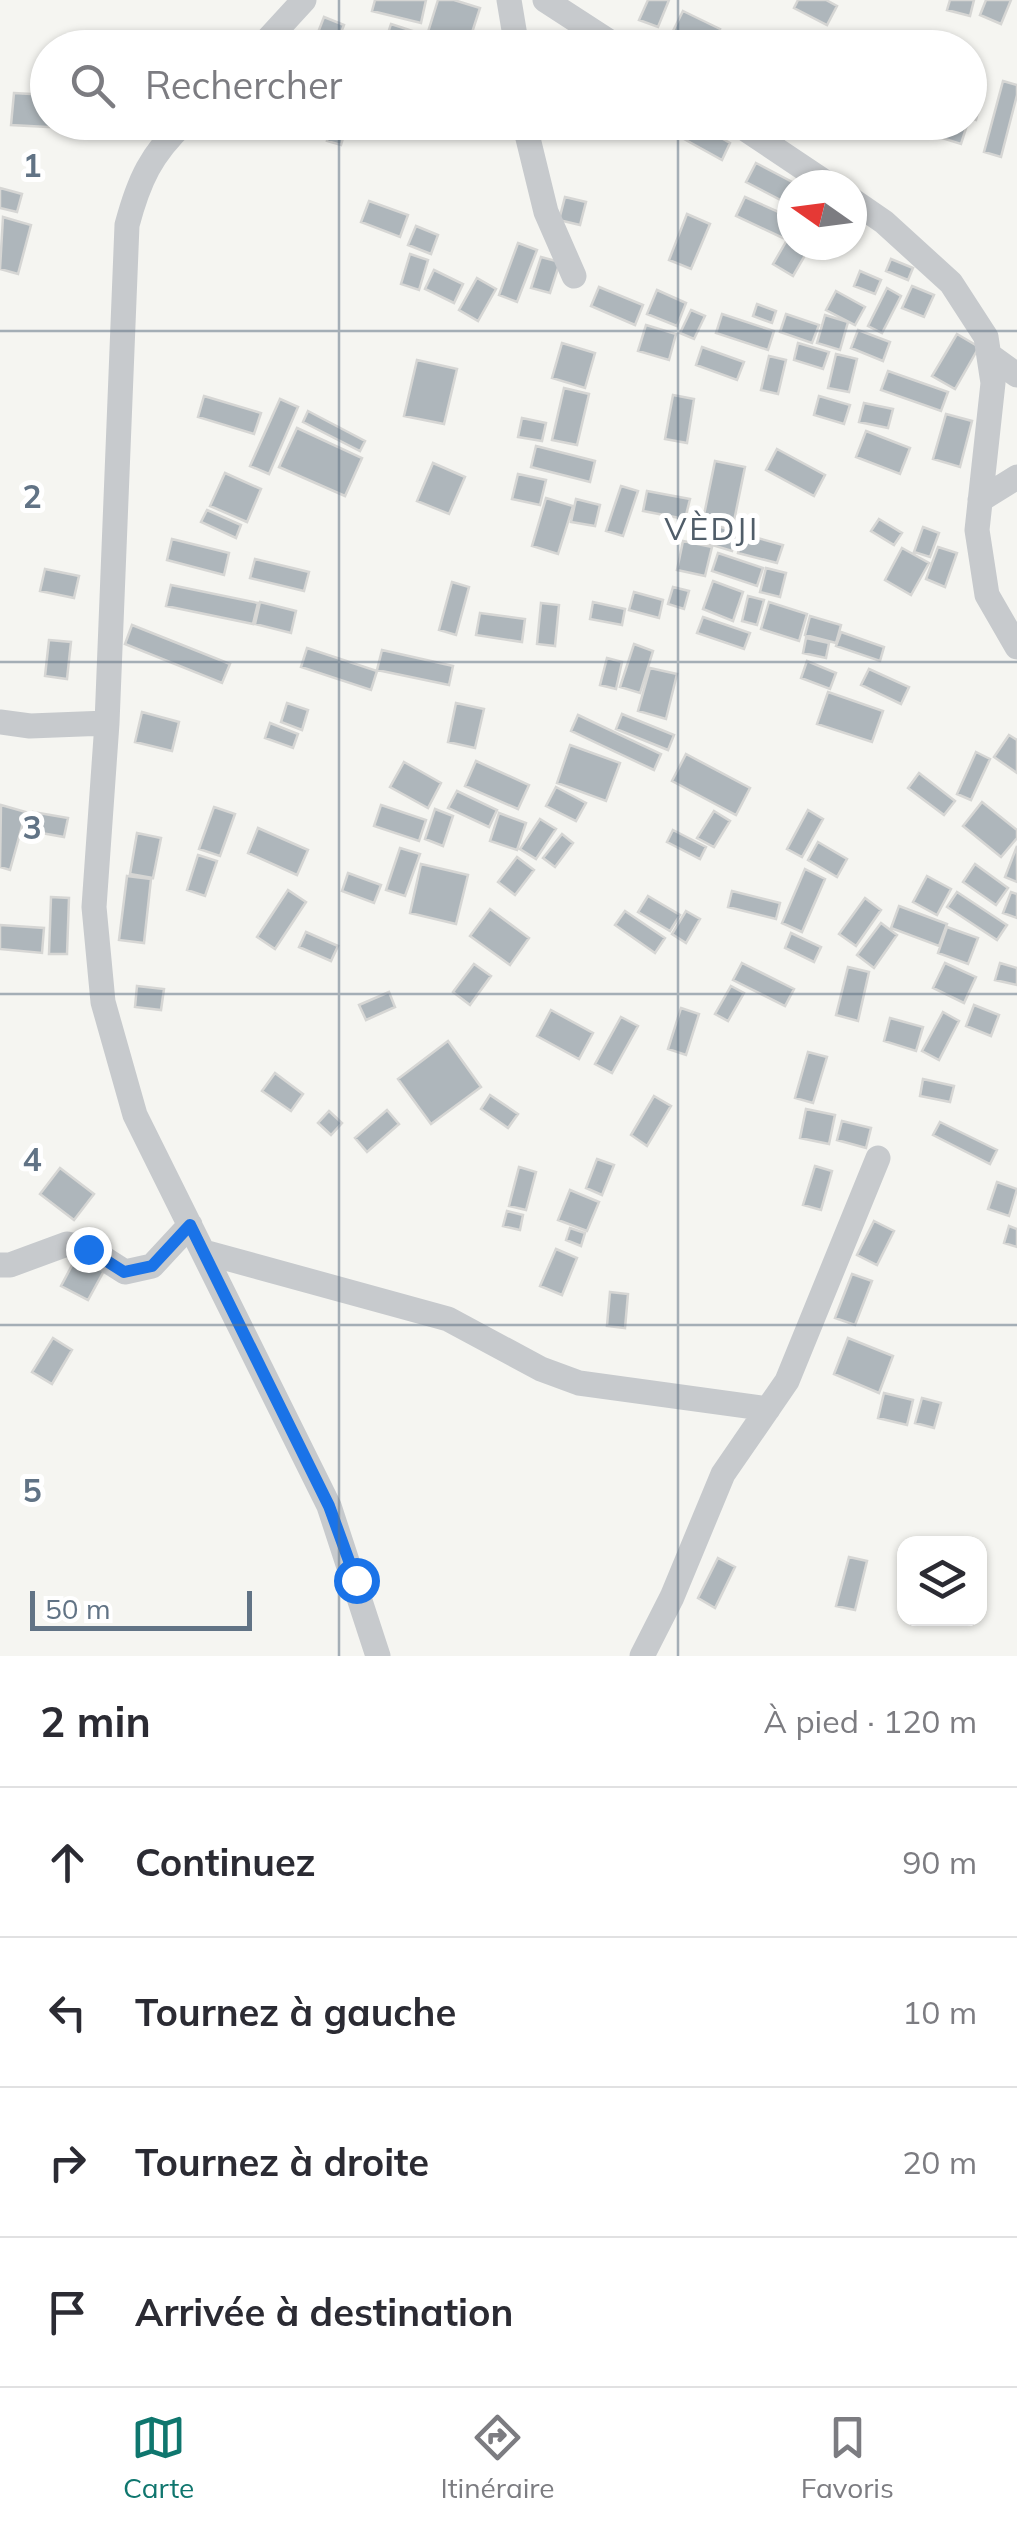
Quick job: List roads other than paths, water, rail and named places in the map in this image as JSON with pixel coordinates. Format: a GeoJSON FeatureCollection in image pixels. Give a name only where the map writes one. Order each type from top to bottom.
{"type":"FeatureCollection","features":[{"type":"Feature","properties":{"kind":"street"},"geometry":{"type":"LineString","coordinates":[[276,30],[304,0]]}},
{"type":"Feature","properties":{"kind":"street"},"geometry":{"type":"LineString","coordinates":[[509,0],[514,30]]}},
{"type":"Feature","properties":{"kind":"street"},"geometry":{"type":"LineString","coordinates":[[546,0],[592,30]]}},
{"type":"Feature","properties":{"kind":"street"},"geometry":{"type":"LineString","coordinates":[[166,140],[137,187],[126,225],[107,723],[94,907],[104,1002],[135,1115],[329,1506],[378,1656]]}},
{"type":"Feature","properties":{"kind":"street"},"geometry":{"type":"LineString","coordinates":[[528,140],[546,212],[574,276]]}},
{"type":"Feature","properties":{"kind":"street"},"geometry":{"type":"LineString","coordinates":[[761,140],[806,170]]}},
{"type":"Feature","properties":{"kind":"street"},"geometry":{"type":"LineString","coordinates":[[867,210],[952,282],[986,336],[994,383],[977,530],[987,595],[1017,647]]}},
{"type":"Feature","properties":{"kind":"street"},"geometry":{"type":"LineString","coordinates":[[989,355],[1017,375]]}},
{"type":"Feature","properties":{"kind":"street"},"geometry":{"type":"LineString","coordinates":[[980,500],[1017,477]]}},
{"type":"Feature","properties":{"kind":"street"},"geometry":{"type":"LineString","coordinates":[[0,722],[30,726],[107,723]]}},
{"type":"Feature","properties":{"kind":"street"},"geometry":{"type":"LineString","coordinates":[[642,1656],[672,1597],[723,1474],[787,1382],[878,1158]]}},
{"type":"Feature","properties":{"kind":"street"},"geometry":{"type":"LineString","coordinates":[[0,1265],[67,1244],[88,1249],[124,1272],[152,1266],[190,1225]]}},
{"type":"Feature","properties":{"kind":"street"},"geometry":{"type":"LineString","coordinates":[[204,1252],[448,1319],[541,1370],[578,1383],[768,1408]]}},
{"type":"Feature","properties":{"kind":"district","name":"VÈDJI"},"geometry":{"type":"Point","coordinates":[712,528]}}]}
